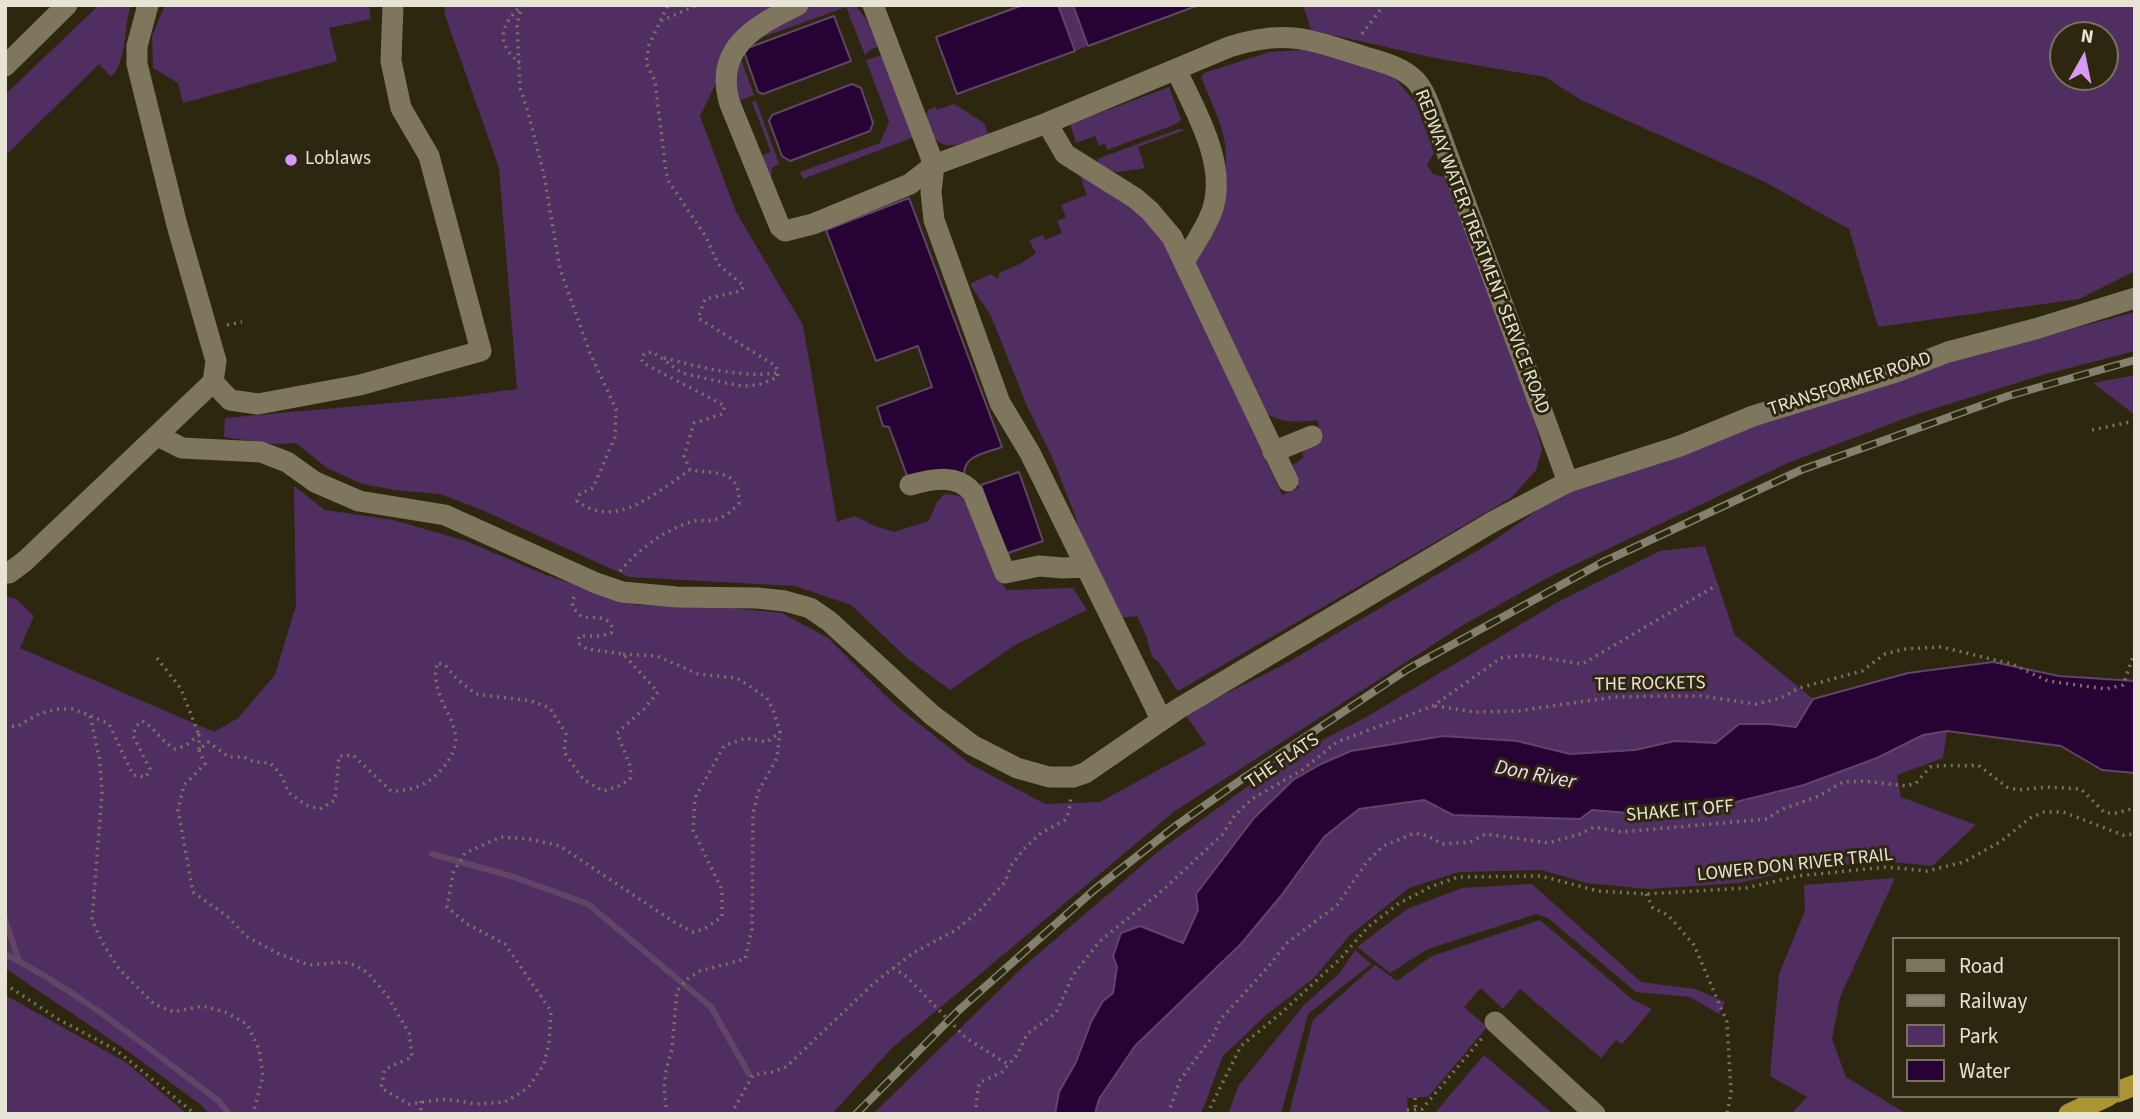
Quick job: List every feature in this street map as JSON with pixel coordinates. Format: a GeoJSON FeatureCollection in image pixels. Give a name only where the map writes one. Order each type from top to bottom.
{"type":"FeatureCollection","features":[{"type":"Feature","properties":{"kind":"highway"},"geometry":{"type":"LineString","coordinates":[[2069,1114],[2104,1098]]}},
{"type":"Feature","properties":{"kind":"street"},"geometry":{"type":"LineString","coordinates":[[5,66],[67,5]]}},
{"type":"Feature","properties":{"kind":"street"},"geometry":{"type":"LineString","coordinates":[[5,573],[25,561],[214,382],[216,361],[177,225],[137,64],[137,46],[148,5]]}},
{"type":"Feature","properties":{"kind":"street"},"geometry":{"type":"LineString","coordinates":[[214,382],[230,400],[258,404],[360,385],[481,351],[429,156],[401,108],[391,61],[393,5]]}},
{"type":"Feature","properties":{"kind":"street","name":"REDWAY WATER TREATMENT SERVICE ROAD"},"geometry":{"type":"LineString","coordinates":[[798,5],[773,17],[747,36],[729,58],[725,74],[725,89],[730,104],[780,227],[785,231],[791,231],[910,184],[934,165],[1047,123],[1229,47],[1265,38],[1305,38],[1403,70],[1417,82],[1435,120],[1568,482]]}},
{"type":"Feature","properties":{"kind":"street"},"geometry":{"type":"LineString","coordinates":[[873,5],[934,165],[931,192],[934,220],[1000,403],[1030,453],[1161,719]]}},
{"type":"Feature","properties":{"kind":"street"},"geometry":{"type":"LineString","coordinates":[[1176,69],[1207,141],[1216,184],[1210,217],[1185,260]]}},
{"type":"Feature","properties":{"kind":"street"},"geometry":{"type":"LineString","coordinates":[[1047,123],[1067,156],[1127,192],[1150,211],[1171,237],[1185,260],[1288,481]]}},
{"type":"Feature","properties":{"kind":"street","name":"TRANSFORMER ROAD"},"geometry":{"type":"LineString","coordinates":[[1568,482],[1680,446],[1753,416],[1896,372],[1948,352],[2135,298]]}},
{"type":"Feature","properties":{"kind":"street"},"geometry":{"type":"LineString","coordinates":[[158,436],[183,448],[261,452],[287,462],[315,482],[359,501],[445,515],[622,592],[677,597],[776,600],[810,608],[932,715],[972,745],[1017,768],[1049,777],[1073,777],[1085,773],[1161,719],[1494,521],[1568,482]]}},
{"type":"Feature","properties":{"kind":"street"},"geometry":{"type":"LineString","coordinates":[[1273,452],[1312,436]]}},
{"type":"Feature","properties":{"kind":"street"},"geometry":{"type":"LineString","coordinates":[[910,485],[936,478],[966,485],[973,493],[1005,573],[1039,566],[1084,567]]}},
{"type":"Feature","properties":{"kind":"street"},"geometry":{"type":"LineString","coordinates":[[1495,1022],[1595,1114]]}},
{"type":"Feature","properties":{"kind":"path"},"geometry":{"type":"LineString","coordinates":[[668,5],[649,45],[646,63],[655,81],[669,182],[706,237],[718,264],[744,286],[741,291],[705,299],[698,318],[769,360],[776,366],[778,377],[758,386],[742,386],[682,373],[653,352],[646,353],[641,358],[643,363],[725,406],[722,414],[694,424],[684,456],[690,470]]}},
{"type":"Feature","properties":{"kind":"path"},"geometry":{"type":"LineString","coordinates":[[661,21],[697,5]]}},
{"type":"Feature","properties":{"kind":"path"},"geometry":{"type":"LineString","coordinates":[[1350,52],[1384,5]]}},
{"type":"Feature","properties":{"kind":"path"},"geometry":{"type":"LineString","coordinates":[[520,63],[507,49],[504,38],[506,20],[521,6]]}},
{"type":"Feature","properties":{"kind":"path"},"geometry":{"type":"LineString","coordinates":[[521,6],[517,32],[520,88],[544,175],[560,269],[590,353],[616,409],[615,437],[603,468],[593,488],[580,494],[578,501],[597,512],[628,511],[690,470],[723,474],[733,478],[740,489],[739,503],[729,514],[712,521],[692,521],[654,540],[631,559],[608,586]]}},
{"type":"Feature","properties":{"kind":"path"},"geometry":{"type":"LineString","coordinates":[[662,358],[732,372],[759,375],[777,373]]}},
{"type":"Feature","properties":{"kind":"path"},"geometry":{"type":"LineString","coordinates":[[2092,430],[2135,421]]}},
{"type":"Feature","properties":{"kind":"path"},"geometry":{"type":"LineString","coordinates":[[584,577],[582,590],[572,601],[573,608],[582,617],[603,618],[613,629],[611,633],[600,636],[579,636],[578,643],[587,649],[657,656],[698,674],[737,678],[767,698],[774,709],[780,732],[777,758],[758,792],[753,814],[752,929],[745,959],[700,971],[687,979],[677,991],[672,1049],[664,1088],[667,1114]]}},
{"type":"Feature","properties":{"kind":"path","name":"THE FLATS"},"geometry":{"type":"LineString","coordinates":[[978,1114],[978,1083],[1002,1072],[1017,1055],[1027,1034],[1056,1013],[1073,975],[1101,941],[1163,890],[1222,835],[1235,815],[1252,799],[1302,770],[1337,742],[1433,706],[1501,658],[1527,655],[1583,664],[1717,585]]}},
{"type":"Feature","properties":{"kind":"path","name":"THE ROCKETS"},"geometry":{"type":"LineString","coordinates":[[1433,706],[1475,712],[1517,711],[1614,696],[1661,695],[1701,696],[1756,704],[1781,698],[1799,688],[1862,671],[1885,654],[1903,649],[1941,647],[2012,664],[2048,681],[2106,689],[2123,685],[2134,650]]}},
{"type":"Feature","properties":{"kind":"path"},"geometry":{"type":"LineString","coordinates":[[199,750],[208,742],[229,757],[244,757],[254,762],[270,763],[280,773],[289,793],[306,805],[320,809],[334,800],[339,756],[346,754],[360,761],[391,790],[410,791],[432,780],[449,761],[457,739],[436,680],[437,663],[445,665],[476,694],[531,701],[550,708],[566,734],[564,752],[583,779],[603,791],[630,779],[631,768],[617,733],[644,709],[658,692],[623,654]]}},
{"type":"Feature","properties":{"kind":"path"},"geometry":{"type":"LineString","coordinates":[[157,657],[181,688],[200,735],[199,750],[205,764],[184,785],[178,810],[193,892],[228,917],[246,936],[279,954],[309,965],[344,962],[369,974],[388,997],[409,1033],[412,1057],[385,1069],[382,1088],[409,1104],[446,1099],[477,1104],[505,1102],[528,1088],[544,1064],[549,1043],[551,1011],[505,944],[467,924],[447,906],[453,873],[465,853],[501,837],[529,839],[560,846],[677,924],[693,932],[704,929],[722,917],[722,890],[693,830],[695,798],[724,746],[746,738],[767,742],[780,732]]}},
{"type":"Feature","properties":{"kind":"path"},"geometry":{"type":"LineString","coordinates":[[5,727],[18,726],[39,714],[57,709],[72,709],[89,715],[109,724],[133,775],[146,777],[150,769],[132,736],[136,726],[142,722],[149,725],[166,744],[175,749],[185,746],[200,735]]}},
{"type":"Feature","properties":{"kind":"path"},"geometry":{"type":"LineString","coordinates":[[89,715],[100,761],[102,793],[92,920],[119,969],[154,1004],[173,1012],[184,1012],[193,1006],[203,1006],[225,1012],[247,1024],[259,1049],[263,1076],[253,1114]]}},
{"type":"Feature","properties":{"kind":"path","name":"SHAKE IT OFF"},"geometry":{"type":"LineString","coordinates":[[1168,1114],[1180,1080],[1213,1036],[1220,1020],[1262,975],[1287,943],[1337,905],[1366,863],[1383,846],[1399,838],[1415,833],[1428,836],[1442,844],[1469,842],[1486,834],[1548,843],[1594,827],[1621,832],[1767,819],[1780,810],[1819,796],[1843,782],[1864,781],[1906,786],[1916,783],[1930,767],[1947,764],[1978,765],[2007,787],[2018,790],[2047,787],[2081,789],[2105,813],[2135,808]]}},
{"type":"Feature","properties":{"kind":"path"},"geometry":{"type":"LineString","coordinates":[[731,1114],[754,1075],[786,1067],[874,983],[913,953],[956,930],[978,912],[1005,882],[1012,864],[1025,848],[1041,833],[1065,820],[1069,811],[1073,777]]}},
{"type":"Feature","properties":{"kind":"path","name":"LOWER DON RIVER TRAIL"},"geometry":{"type":"LineString","coordinates":[[1207,1114],[1241,1046],[1340,959],[1368,927],[1398,904],[1430,887],[1458,877],[1541,876],[1598,891],[1646,894],[1746,888],[1798,876],[1886,867],[1927,871],[1964,862],[2000,842],[2030,818],[2044,812],[2063,812],[2123,835],[2135,834]]}},
{"type":"Feature","properties":{"kind":"path"},"geometry":{"type":"LineString","coordinates":[[1646,894],[1653,908],[1668,915],[1694,945],[1727,1020],[1731,1092],[1727,1114]]}},
{"type":"Feature","properties":{"kind":"path"},"geometry":{"type":"LineString","coordinates":[[893,968],[907,977],[966,1038],[1009,1065]]}},
{"type":"Feature","properties":{"kind":"path"},"geometry":{"type":"LineString","coordinates":[[5,985],[58,1019],[116,1050],[195,1114]]}},
{"type":"Feature","properties":{"kind":"path"},"geometry":{"type":"LineString","coordinates":[[1407,1110],[1422,1109],[1495,1022]]}},
{"type":"Feature","properties":{"kind":"path"},"geometry":{"type":"LineString","coordinates":[[1415,1098],[1416,1111]]}},
{"type":"Feature","properties":{"kind":"path"},"geometry":{"type":"LineString","coordinates":[[421,1101],[421,1109],[426,1114]]}},
{"type":"Feature","properties":{"kind":"green space"},"geometry":{"type":"Polygon","coordinates":[[[99,5],[131,5],[123,52],[116,70],[111,77],[99,64],[5,156],[5,95],[99,5]]]}},
{"type":"Feature","properties":{"kind":"green space"},"geometry":{"type":"Polygon","coordinates":[[[165,5],[369,5],[371,19],[329,28],[337,61],[183,103],[178,83],[153,68],[152,36],[165,5]]]}},
{"type":"Feature","properties":{"kind":"green space"},"geometry":{"type":"Polygon","coordinates":[[[444,5],[787,5],[743,29],[700,116],[736,212],[803,325],[837,522],[855,516],[894,532],[929,521],[937,502],[945,494],[968,497],[998,578],[1007,590],[1073,588],[1087,610],[1015,645],[950,690],[908,659],[851,605],[795,586],[629,577],[480,509],[440,494],[363,484],[327,468],[296,443],[274,444],[224,437],[225,418],[517,389],[499,168],[445,15],[444,5]]]}},
{"type":"Feature","properties":{"kind":"green space"},"geometry":{"type":"Polygon","coordinates":[[[815,5],[855,5],[866,19],[878,47],[865,55],[846,7],[749,42],[815,5]]]}},
{"type":"Feature","properties":{"kind":"green space"},"geometry":{"type":"Polygon","coordinates":[[[1058,5],[1073,5],[1088,46],[1075,51],[1058,5]]]}},
{"type":"Feature","properties":{"kind":"green space"},"geometry":{"type":"Polygon","coordinates":[[[1303,5],[2135,5],[2135,271],[2079,299],[1878,327],[1849,229],[1765,182],[1581,100],[1545,77],[1435,58],[1311,30],[1303,5]]]}},
{"type":"Feature","properties":{"kind":"green space"},"geometry":{"type":"Polygon","coordinates":[[[1317,49],[1392,75],[1416,103],[1434,153],[1427,165],[1433,174],[1444,177],[1524,382],[1542,449],[1536,470],[1511,498],[1178,691],[1152,657],[1137,616],[1119,618],[1079,535],[1076,518],[1052,457],[1027,406],[991,316],[970,284],[991,274],[999,278],[999,273],[1022,263],[1036,253],[1029,240],[1043,235],[1045,240],[1062,233],[1057,221],[1066,217],[1061,205],[1087,195],[1080,175],[1106,186],[1162,234],[1282,495],[1299,488],[1291,466],[1303,458],[1302,445],[1323,440],[1317,420],[1287,421],[1259,410],[1195,274],[1196,261],[1214,215],[1226,167],[1223,134],[1201,77],[1204,73],[1270,52],[1317,49]]]}},
{"type":"Feature","properties":{"kind":"green space"},"geometry":{"type":"Polygon","coordinates":[[[739,54],[754,95],[737,102],[735,86],[739,54]]]}},
{"type":"Feature","properties":{"kind":"green space"},"geometry":{"type":"Polygon","coordinates":[[[882,55],[914,137],[803,179],[800,172],[880,143],[889,122],[866,60],[882,55]]]}},
{"type":"Feature","properties":{"kind":"green space"},"geometry":{"type":"Polygon","coordinates":[[[1169,87],[1181,120],[1176,124],[1107,150],[1105,143],[1099,146],[1095,136],[1076,143],[1070,124],[1169,87]]]}},
{"type":"Feature","properties":{"kind":"green space"},"geometry":{"type":"Polygon","coordinates":[[[756,101],[779,164],[772,168],[771,180],[758,157],[771,152],[752,102],[756,101]]]}},
{"type":"Feature","properties":{"kind":"green space"},"geometry":{"type":"Polygon","coordinates":[[[954,104],[984,123],[988,134],[960,144],[945,145],[939,142],[931,132],[926,115],[928,110],[954,104]]]}},
{"type":"Feature","properties":{"kind":"green space"},"geometry":{"type":"Polygon","coordinates":[[[1179,129],[1185,130],[1138,147],[1145,168],[1117,172],[1101,168],[1097,159],[1179,129]]]}},
{"type":"Feature","properties":{"kind":"green space"},"geometry":{"type":"Polygon","coordinates":[[[2135,312],[2135,351],[2042,375],[1914,415],[1790,462],[1549,577],[1465,624],[1175,811],[893,1047],[832,1114],[209,1114],[200,1104],[126,1050],[5,968],[5,596],[16,599],[34,616],[20,648],[214,732],[238,718],[275,675],[296,605],[294,486],[325,510],[393,520],[466,541],[546,575],[636,605],[711,606],[782,613],[828,638],[893,703],[970,764],[1045,804],[1100,802],[1206,744],[1185,714],[1285,664],[1487,545],[1572,486],[1762,412],[2135,312]]]}},
{"type":"Feature","properties":{"kind":"green space"},"geometry":{"type":"Polygon","coordinates":[[[2135,375],[2135,415],[2093,383],[2135,375]]]}},
{"type":"Feature","properties":{"kind":"green space"},"geometry":{"type":"Polygon","coordinates":[[[1705,546],[1735,635],[1813,699],[1796,727],[1739,724],[1716,743],[1675,741],[1635,750],[1570,754],[1517,741],[1443,736],[1351,751],[1293,780],[1254,818],[1196,894],[1198,910],[1183,943],[1140,926],[1117,967],[1113,993],[1103,1001],[1091,1022],[1076,1062],[1059,1092],[1055,1114],[873,1114],[1024,966],[1160,850],[1284,760],[1363,719],[1558,602],[1660,551],[1705,546]]]}},
{"type":"Feature","properties":{"kind":"green space"},"geometry":{"type":"Polygon","coordinates":[[[1947,731],[1943,758],[1897,775],[1901,797],[1976,825],[1932,866],[1882,861],[1797,870],[1739,883],[1648,889],[1587,883],[1541,870],[1459,872],[1409,888],[1349,936],[1314,978],[1266,1015],[1223,1056],[1201,1114],[1095,1114],[1099,1099],[1135,1046],[1281,896],[1327,834],[1360,809],[1424,800],[1453,815],[1501,816],[1592,810],[1664,816],[1691,813],[1804,785],[1877,758],[1923,735],[1947,731]]]}},
{"type":"Feature","properties":{"kind":"green space"},"geometry":{"type":"Polygon","coordinates":[[[1895,878],[1840,997],[1832,1039],[1846,1077],[1907,1114],[1791,1114],[1807,1097],[1770,1076],[1779,974],[1805,911],[1804,885],[1895,878]]]}},
{"type":"Feature","properties":{"kind":"green space"},"geometry":{"type":"Polygon","coordinates":[[[1532,884],[1641,982],[1695,989],[1725,1002],[1719,1014],[1690,997],[1636,992],[1548,918],[1536,914],[1428,949],[1390,973],[1357,947],[1407,909],[1462,888],[1532,884]]]}},
{"type":"Feature","properties":{"kind":"green space"},"geometry":{"type":"Polygon","coordinates":[[[1540,920],[1632,999],[1652,1009],[1622,1044],[1616,1040],[1601,1058],[1520,989],[1503,1009],[1481,988],[1464,1007],[1487,1027],[1428,1097],[1407,1098],[1408,1114],[1289,1114],[1313,1020],[1375,965],[1397,981],[1432,956],[1540,920]]]}},
{"type":"Feature","properties":{"kind":"green space"},"geometry":{"type":"Polygon","coordinates":[[[1355,950],[1371,964],[1308,1014],[1281,1114],[1228,1114],[1239,1085],[1304,1005],[1340,973],[1355,950]]]}},
{"type":"Feature","properties":{"kind":"green space"},"geometry":{"type":"Polygon","coordinates":[[[5,995],[127,1063],[187,1114],[5,1114],[5,995]]]}},
{"type":"Feature","properties":{"kind":"green space"},"geometry":{"type":"Polygon","coordinates":[[[1484,1055],[1553,1114],[1434,1114],[1484,1055]]]}},
{"type":"Feature","properties":{"kind":"water"},"geometry":{"type":"Polygon","coordinates":[[[1023,5],[1058,5],[1075,51],[957,94],[936,37],[1023,5]]]}},
{"type":"Feature","properties":{"kind":"water"},"geometry":{"type":"Polygon","coordinates":[[[1073,5],[1199,5],[1088,46],[1073,5]]]}},
{"type":"Feature","properties":{"kind":"water"},"geometry":{"type":"Polygon","coordinates":[[[834,16],[851,61],[763,94],[758,92],[745,49],[834,16]]]}},
{"type":"Feature","properties":{"kind":"water"},"geometry":{"type":"Polygon","coordinates":[[[852,84],[861,88],[873,123],[870,131],[790,161],[782,156],[769,121],[772,115],[852,84]]]}},
{"type":"Feature","properties":{"kind":"water"},"geometry":{"type":"Polygon","coordinates":[[[909,198],[1002,447],[972,459],[964,474],[909,481],[889,427],[883,426],[877,407],[932,387],[918,346],[876,361],[826,230],[909,198]]]}},
{"type":"Feature","properties":{"kind":"water"},"geometry":{"type":"Polygon","coordinates":[[[1019,472],[1043,541],[1005,554],[981,485],[1019,472]]]}},
{"type":"Feature","properties":{"kind":"water","name":"Don River"},"geometry":{"type":"Polygon","coordinates":[[[1993,662],[2059,676],[2135,681],[2135,773],[2102,770],[2061,746],[1947,731],[1923,735],[1877,758],[1804,785],[1692,813],[1664,816],[1592,810],[1580,819],[1453,815],[1424,800],[1359,809],[1324,837],[1281,896],[1241,944],[1135,1046],[1099,1099],[1095,1114],[1055,1114],[1059,1092],[1076,1062],[1091,1022],[1103,1001],[1113,993],[1117,967],[1113,956],[1121,933],[1140,926],[1183,943],[1198,910],[1196,894],[1254,818],[1293,780],[1321,764],[1351,751],[1443,736],[1517,741],[1570,754],[1635,750],[1675,741],[1716,743],[1739,724],[1796,727],[1813,699],[1908,673],[1993,662]]]}},
{"type":"Feature","properties":{"kind":"waterway"},"geometry":{"type":"LineString","coordinates":[[432,854],[511,876],[588,904],[711,1007],[749,1074]]}},
{"type":"Feature","properties":{"kind":"waterway"},"geometry":{"type":"LineString","coordinates":[[5,919],[19,961]]}},
{"type":"Feature","properties":{"kind":"waterway"},"geometry":{"type":"LineString","coordinates":[[5,954],[61,986],[115,1023],[219,1101],[229,1114]]}},
{"type":"Feature","properties":{"kind":"railway"},"geometry":{"type":"LineString","coordinates":[[856,1114],[959,1010],[1094,890],[1177,825],[1245,777],[1408,669],[1603,562],[1801,470],[2008,396],[2135,360]]}},
{"type":"Feature","properties":{"kind":"place","name":"Loblaws"},"geometry":{"type":"Point","coordinates":[291,160]}}]}
